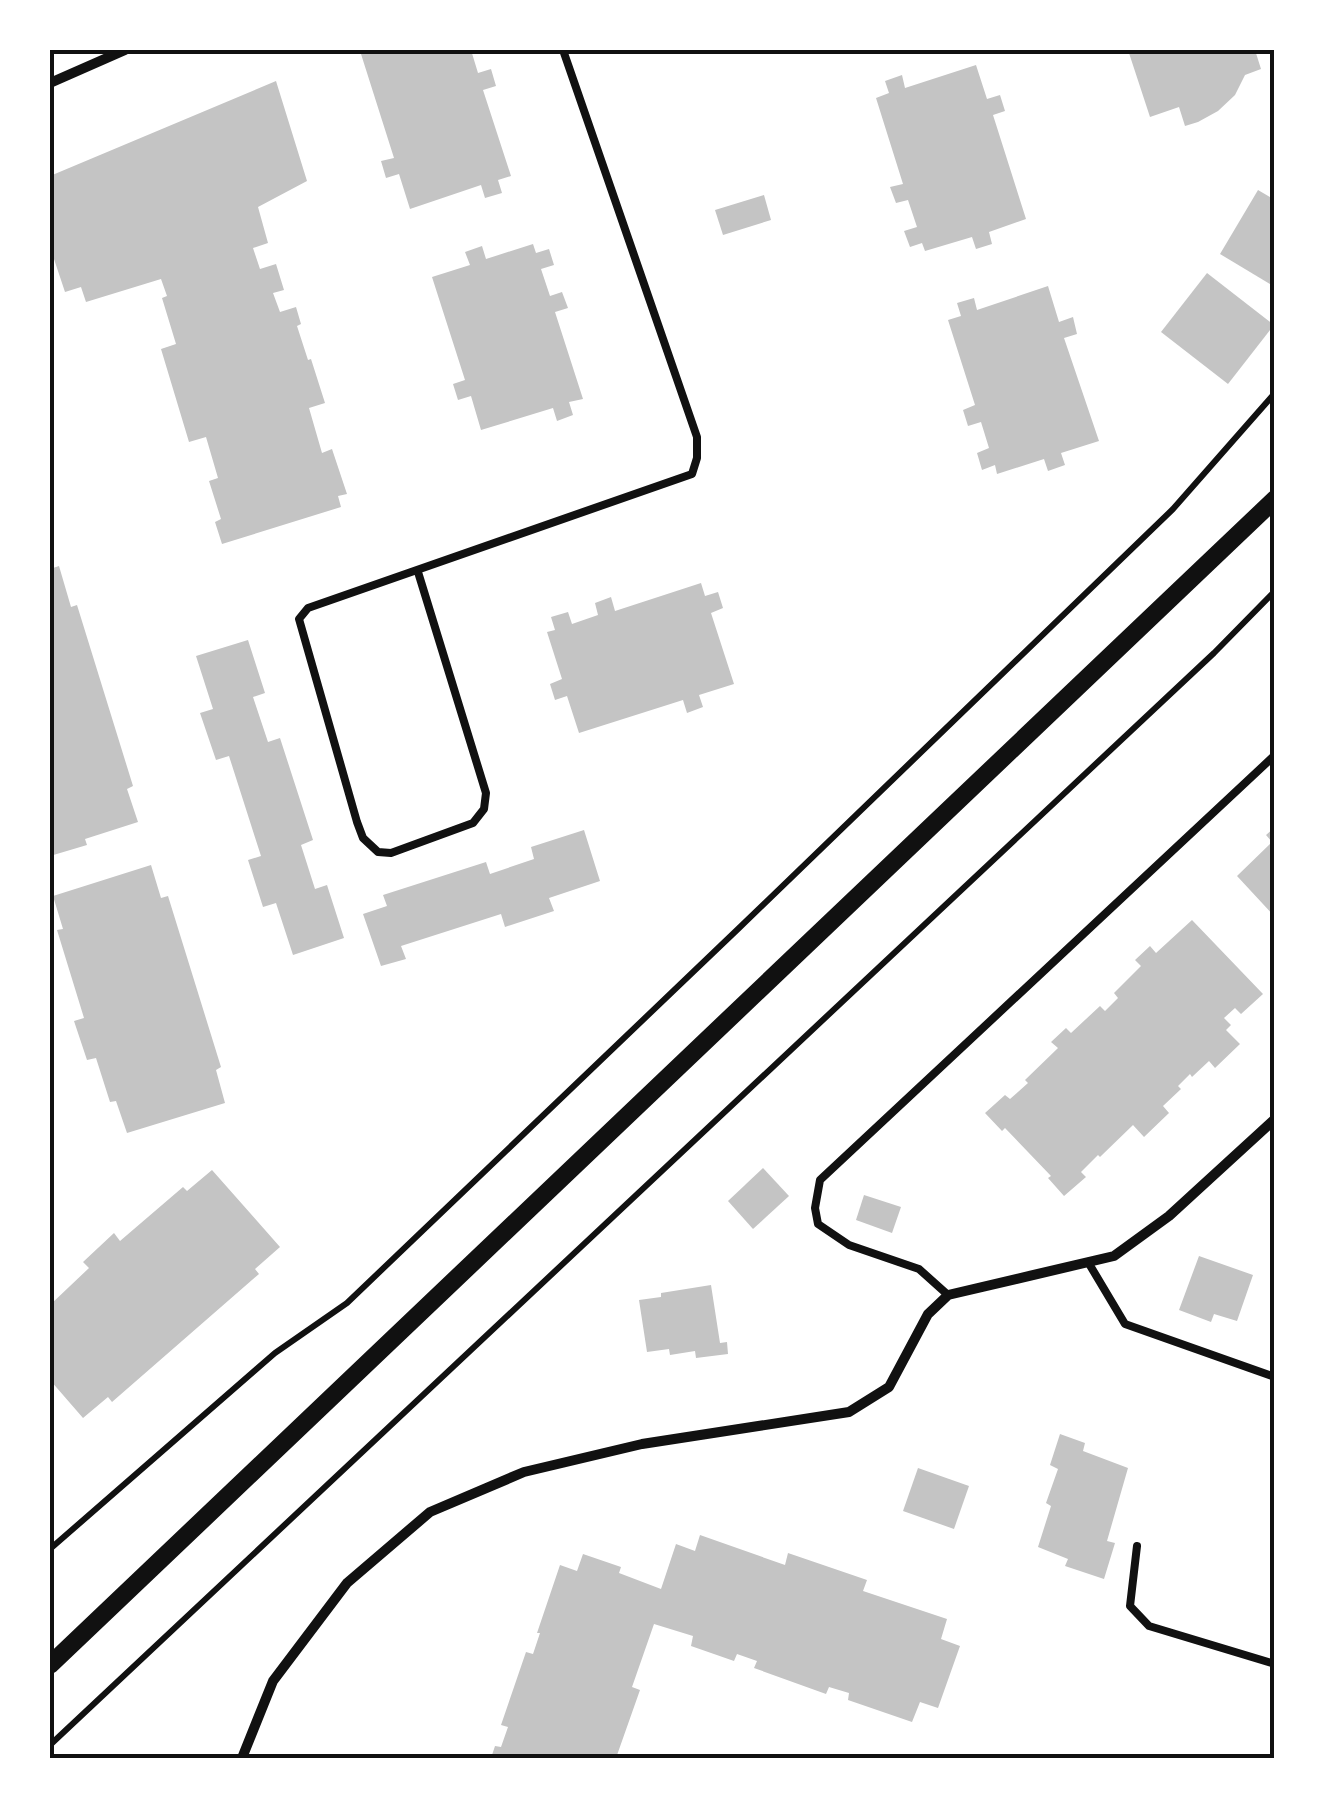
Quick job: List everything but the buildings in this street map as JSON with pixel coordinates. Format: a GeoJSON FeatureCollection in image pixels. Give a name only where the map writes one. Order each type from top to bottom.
{"type":"FeatureCollection","features":[{"type":"Feature","properties":{"kind":"street"},"geometry":{"type":"LineString","coordinates":[[50,83],[125,50]]}},
{"type":"Feature","properties":{"kind":"street"},"geometry":{"type":"LineString","coordinates":[[50,1665],[1275,499]]}},
{"type":"Feature","properties":{"kind":"street"},"geometry":{"type":"LineString","coordinates":[[242,1758],[273,1681],[347,1584],[430,1512],[524,1472],[642,1444],[850,1412],[888,1387],[928,1314],[948,1295],[1114,1256],[1170,1216],[1275,1120]]}},
{"type":"Feature","properties":{"kind":"lane"},"geometry":{"type":"LineString","coordinates":[[418,572],[486,793],[484,809],[473,823],[392,853],[378,852],[364,838],[357,822],[300,620],[308,608],[692,474],[697,458],[697,437],[564,50]]}},
{"type":"Feature","properties":{"kind":"lane"},"geometry":{"type":"LineString","coordinates":[[948,1295],[919,1269],[850,1245],[818,1224],[814,1208],[820,1180],[1275,755]]}},
{"type":"Feature","properties":{"kind":"lane"},"geometry":{"type":"LineString","coordinates":[[1088,1262],[1125,1324],[1275,1377]]}},
{"type":"Feature","properties":{"kind":"lane"},"geometry":{"type":"LineString","coordinates":[[1136,1546],[1130,1606],[1149,1626],[1275,1664]]}},
{"type":"Feature","properties":{"kind":"path"},"geometry":{"type":"LineString","coordinates":[[50,1549],[275,1353],[347,1302],[1172,509],[1275,392]]}},
{"type":"Feature","properties":{"kind":"path"},"geometry":{"type":"LineString","coordinates":[[50,1745],[1200,666],[1275,591]]}}]}
